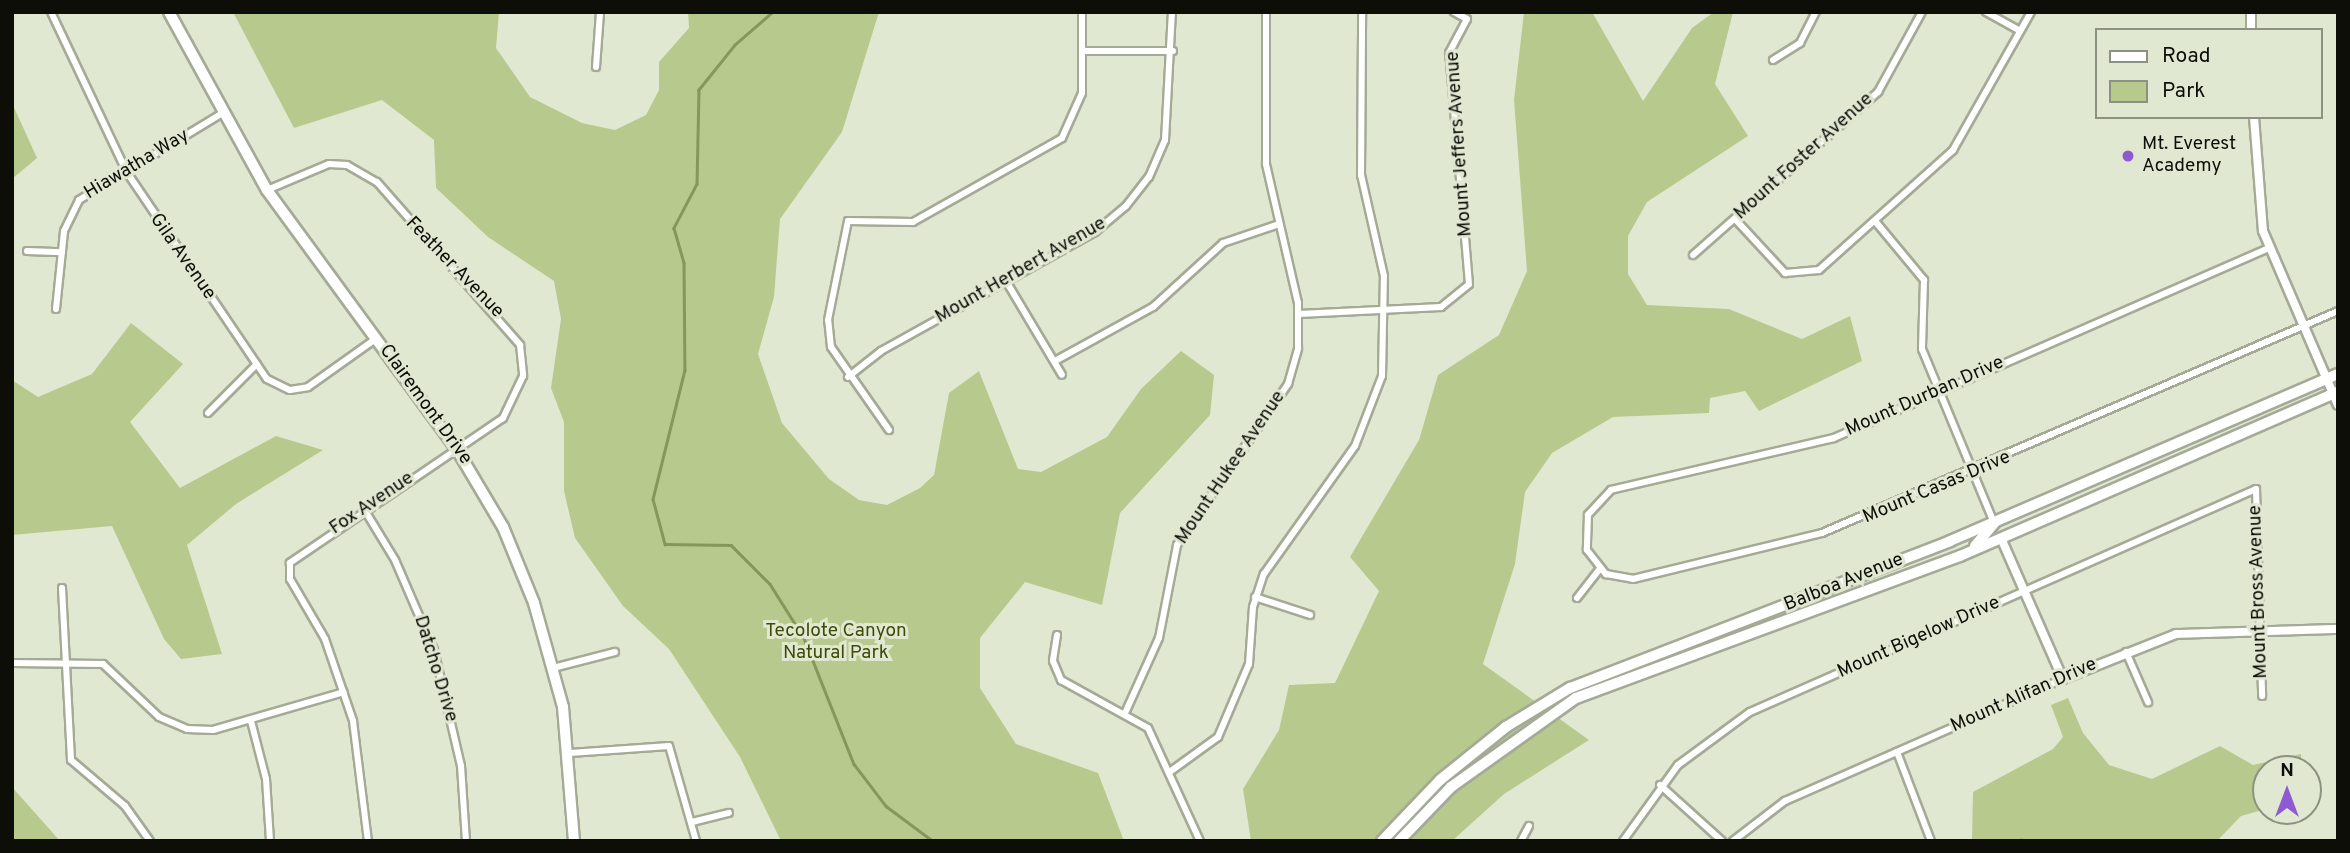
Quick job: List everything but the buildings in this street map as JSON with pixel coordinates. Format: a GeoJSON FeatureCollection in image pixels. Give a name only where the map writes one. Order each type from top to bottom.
{"type":"FeatureCollection","features":[{"type":"Feature","properties":{"kind":"main road","name":"Clairemont Drive"},"geometry":{"type":"LineString","coordinates":[[169,12],[221,114],[267,190],[456,448],[518,560],[553,668],[570,753],[574,841]]}},
{"type":"Feature","properties":{"kind":"main road","name":"Balboa Avenue"},"geometry":{"type":"LineString","coordinates":[[1382,841],[1449,772],[1570,688],[1993,523],[2338,374]]}},
{"type":"Feature","properties":{"kind":"main road","name":"Balboa Avenue"},"geometry":{"type":"LineString","coordinates":[[1399,841],[1451,787],[1576,698],[1960,556],[2336,393]]}},
{"type":"Feature","properties":{"kind":"main road"},"geometry":{"type":"LineString","coordinates":[[2001,538],[2018,512]]}},
{"type":"Feature","properties":{"kind":"main road"},"geometry":{"type":"LineString","coordinates":[[1960,556],[1993,523]]}},
{"type":"Feature","properties":{"kind":"street","name":"Gila Avenue"},"geometry":{"type":"LineString","coordinates":[[51,12],[126,171],[274,385],[308,387],[377,338]]}},
{"type":"Feature","properties":{"kind":"street"},"geometry":{"type":"LineString","coordinates":[[596,67],[600,12]]}},
{"type":"Feature","properties":{"kind":"street"},"geometry":{"type":"LineString","coordinates":[[889,430],[848,377],[831,347],[828,320],[848,221],[913,222],[1052,146],[1078,113],[1082,12]]}},
{"type":"Feature","properties":{"kind":"street","name":"Mount Herbert Avenue"},"geometry":{"type":"LineString","coordinates":[[848,377],[881,351],[1095,232],[1149,177],[1171,113],[1172,12]]}},
{"type":"Feature","properties":{"kind":"street","name":"Mount Hukee Avenue"},"geometry":{"type":"LineString","coordinates":[[1126,711],[1159,638],[1177,545],[1288,384],[1299,314],[1266,164],[1266,12]]}},
{"type":"Feature","properties":{"kind":"street"},"geometry":{"type":"LineString","coordinates":[[1171,771],[1218,737],[1249,664],[1255,597],[1364,429],[1382,376],[1386,309],[1361,175],[1362,12]]}},
{"type":"Feature","properties":{"kind":"street","name":"Mount Jeffers Avenue"},"geometry":{"type":"LineString","coordinates":[[1386,309],[1441,307],[1457,299],[1470,273],[1449,53],[1467,19],[1454,12]]}},
{"type":"Feature","properties":{"kind":"street"},"geometry":{"type":"LineString","coordinates":[[1773,60],[1800,43],[1816,12]]}},
{"type":"Feature","properties":{"kind":"street","name":"Mount Foster Avenue"},"geometry":{"type":"LineString","coordinates":[[1693,254],[1878,92],[1922,12]]}},
{"type":"Feature","properties":{"kind":"street"},"geometry":{"type":"LineString","coordinates":[[1986,12],[2020,32]]}},
{"type":"Feature","properties":{"kind":"street"},"geometry":{"type":"LineString","coordinates":[[1735,219],[1775,267],[1800,276],[1819,270],[1953,150],[2031,12]]}},
{"type":"Feature","properties":{"kind":"street"},"geometry":{"type":"LineString","coordinates":[[1082,51],[1173,51]]}},
{"type":"Feature","properties":{"kind":"street","name":"Hiawatha Way"},"geometry":{"type":"LineString","coordinates":[[55,309],[68,218],[79,200],[221,114]]}},
{"type":"Feature","properties":{"kind":"street"},"geometry":{"type":"LineString","coordinates":[[2253,119],[2255,185],[2269,248],[2327,379],[2336,393],[2338,405]]}},
{"type":"Feature","properties":{"kind":"street","name":"Feather Avenue"},"geometry":{"type":"LineString","coordinates":[[267,190],[317,165],[347,165],[377,182],[406,221],[506,321],[520,345],[517,398],[503,418],[456,448]]}},
{"type":"Feature","properties":{"kind":"street"},"geometry":{"type":"LineString","coordinates":[[1875,221],[1924,280],[1922,349],[1937,392],[1993,523]]}},
{"type":"Feature","properties":{"kind":"street"},"geometry":{"type":"LineString","coordinates":[[1055,361],[1153,307],[1223,243],[1279,224]]}},
{"type":"Feature","properties":{"kind":"street","name":"Mount Durban Drive"},"geometry":{"type":"LineString","coordinates":[[1600,569],[1587,550],[1586,526],[1611,490],[1804,448],[2269,248]]}},
{"type":"Feature","properties":{"kind":"street"},"geometry":{"type":"LineString","coordinates":[[27,250],[62,252]]}},
{"type":"Feature","properties":{"kind":"street"},"geometry":{"type":"LineString","coordinates":[[1006,281],[1062,376]]}},
{"type":"Feature","properties":{"kind":"street"},"geometry":{"type":"LineString","coordinates":[[1299,314],[1386,309]]}},
{"type":"Feature","properties":{"kind":"street","name":"Mount Casas Drive"},"geometry":{"type":"LineString","coordinates":[[1600,569],[1633,579],[1822,533],[1973,473],[2338,311]]}},
{"type":"Feature","properties":{"kind":"street"},"geometry":{"type":"LineString","coordinates":[[208,413],[257,364]]}},
{"type":"Feature","properties":{"kind":"street","name":"Fox Avenue"},"geometry":{"type":"LineString","coordinates":[[344,692],[324,639],[290,579],[290,563],[364,509],[456,448]]}},
{"type":"Feature","properties":{"kind":"street","name":"Mount Bigelow Drive"},"geometry":{"type":"LineString","coordinates":[[1623,841],[1660,785],[1703,743],[1750,712],[2256,489]]}},
{"type":"Feature","properties":{"kind":"street","name":"Mount Bross Avenue"},"geometry":{"type":"LineString","coordinates":[[2256,489],[2262,696]]}},
{"type":"Feature","properties":{"kind":"street","name":"Datcho Drive"},"geometry":{"type":"LineString","coordinates":[[364,509],[395,560],[434,650],[461,766],[466,841]]}},
{"type":"Feature","properties":{"kind":"street"},"geometry":{"type":"LineString","coordinates":[[2001,538],[2063,679]]}},
{"type":"Feature","properties":{"kind":"street"},"geometry":{"type":"LineString","coordinates":[[1577,598],[1600,569]]}},
{"type":"Feature","properties":{"kind":"street"},"geometry":{"type":"LineString","coordinates":[[62,588],[71,760],[125,806],[150,841]]}},
{"type":"Feature","properties":{"kind":"street"},"geometry":{"type":"LineString","coordinates":[[1255,597],[1310,615]]}},
{"type":"Feature","properties":{"kind":"street","name":"Mount Alifan Drive"},"geometry":{"type":"LineString","coordinates":[[1732,841],[1785,801],[2126,651],[2176,634],[2338,629]]}},
{"type":"Feature","properties":{"kind":"street"},"geometry":{"type":"LineString","coordinates":[[1057,635],[1053,661],[1060,680],[1090,701],[1126,711],[1148,728],[1171,771],[1200,841]]}},
{"type":"Feature","properties":{"kind":"street"},"geometry":{"type":"LineString","coordinates":[[2126,651],[2148,702]]}},
{"type":"Feature","properties":{"kind":"street"},"geometry":{"type":"LineString","coordinates":[[553,668],[615,652]]}},
{"type":"Feature","properties":{"kind":"street"},"geometry":{"type":"LineString","coordinates":[[12,663],[96,662],[117,671],[159,718],[187,729],[251,720],[344,692],[368,841]]}},
{"type":"Feature","properties":{"kind":"street"},"geometry":{"type":"LineString","coordinates":[[251,720],[266,779],[270,841]]}},
{"type":"Feature","properties":{"kind":"street"},"geometry":{"type":"LineString","coordinates":[[570,753],[669,746],[696,841]]}},
{"type":"Feature","properties":{"kind":"street"},"geometry":{"type":"LineString","coordinates":[[1897,752],[1931,841]]}},
{"type":"Feature","properties":{"kind":"street"},"geometry":{"type":"LineString","coordinates":[[1660,785],[1722,841]]}},
{"type":"Feature","properties":{"kind":"street"},"geometry":{"type":"LineString","coordinates":[[692,822],[729,813]]}},
{"type":"Feature","properties":{"kind":"street"},"geometry":{"type":"LineString","coordinates":[[1521,841],[1529,827]]}},
{"type":"Feature","properties":{"kind":"green space","name":"Tecolote Canyon Natural Park"},"geometry":{"type":"Polygon","coordinates":[[[233,12],[499,12],[496,48],[530,97],[582,123],[615,130],[646,115],[659,90],[659,62],[689,28],[688,12],[879,12],[842,132],[780,219],[774,297],[758,354],[782,423],[829,479],[859,500],[887,505],[920,488],[934,475],[949,393],[979,371],[1018,469],[1041,472],[1107,437],[1141,389],[1181,351],[1214,375],[1210,415],[1120,513],[1102,605],[1025,582],[980,638],[980,688],[1016,744],[1098,773],[1124,841],[781,841],[740,757],[669,649],[623,606],[575,538],[564,491],[564,422],[551,388],[561,319],[554,281],[488,237],[436,188],[434,140],[382,100],[294,128],[233,12]]]}},
{"type":"Feature","properties":{"kind":"green space"},"geometry":{"type":"Polygon","coordinates":[[[1524,12],[1592,12],[1643,101],[1692,28],[1714,12],[1733,12],[1715,84],[1748,136],[1647,202],[1628,236],[1628,274],[1647,305],[1729,309],[1802,339],[1850,316],[1862,361],[1759,411],[1745,391],[1710,398],[1709,413],[1613,417],[1552,453],[1525,492],[1515,564],[1483,664],[1589,740],[1504,794],[1452,841],[1251,841],[1243,789],[1279,730],[1289,685],[1335,683],[1379,591],[1350,557],[1419,440],[1438,375],[1499,335],[1527,271],[1514,100],[1524,12]]]}},
{"type":"Feature","properties":{"kind":"green space"},"geometry":{"type":"Polygon","coordinates":[[[12,103],[37,158],[12,179],[12,103]]]}},
{"type":"Feature","properties":{"kind":"green space"},"geometry":{"type":"Polygon","coordinates":[[[131,323],[183,364],[130,422],[180,488],[276,436],[323,450],[236,504],[187,545],[222,654],[181,659],[164,639],[112,526],[12,535],[12,380],[38,397],[92,374],[131,323]]]}},
{"type":"Feature","properties":{"kind":"green space"},"geometry":{"type":"Polygon","coordinates":[[[2068,698],[2083,733],[2109,765],[2152,779],[2220,746],[2252,764],[2252,813],[2241,816],[2217,841],[1972,841],[1973,792],[2053,749],[2063,737],[2051,705],[2068,698]]]}},
{"type":"Feature","properties":{"kind":"green space"},"geometry":{"type":"Polygon","coordinates":[[[12,787],[60,841],[12,841],[12,787]]]}},
{"type":"Feature","properties":{"kind":"waterway"},"geometry":{"type":"LineString","coordinates":[[773,12],[735,45],[699,90],[697,184],[674,228],[684,263],[685,370],[653,499],[665,544],[731,545],[770,584],[804,638],[854,764],[886,806],[933,841]]}},
{"type":"Feature","properties":{"kind":"place","name":"Mt. Everest Academy"},"geometry":{"type":"Point","coordinates":[2128,156]}}]}
